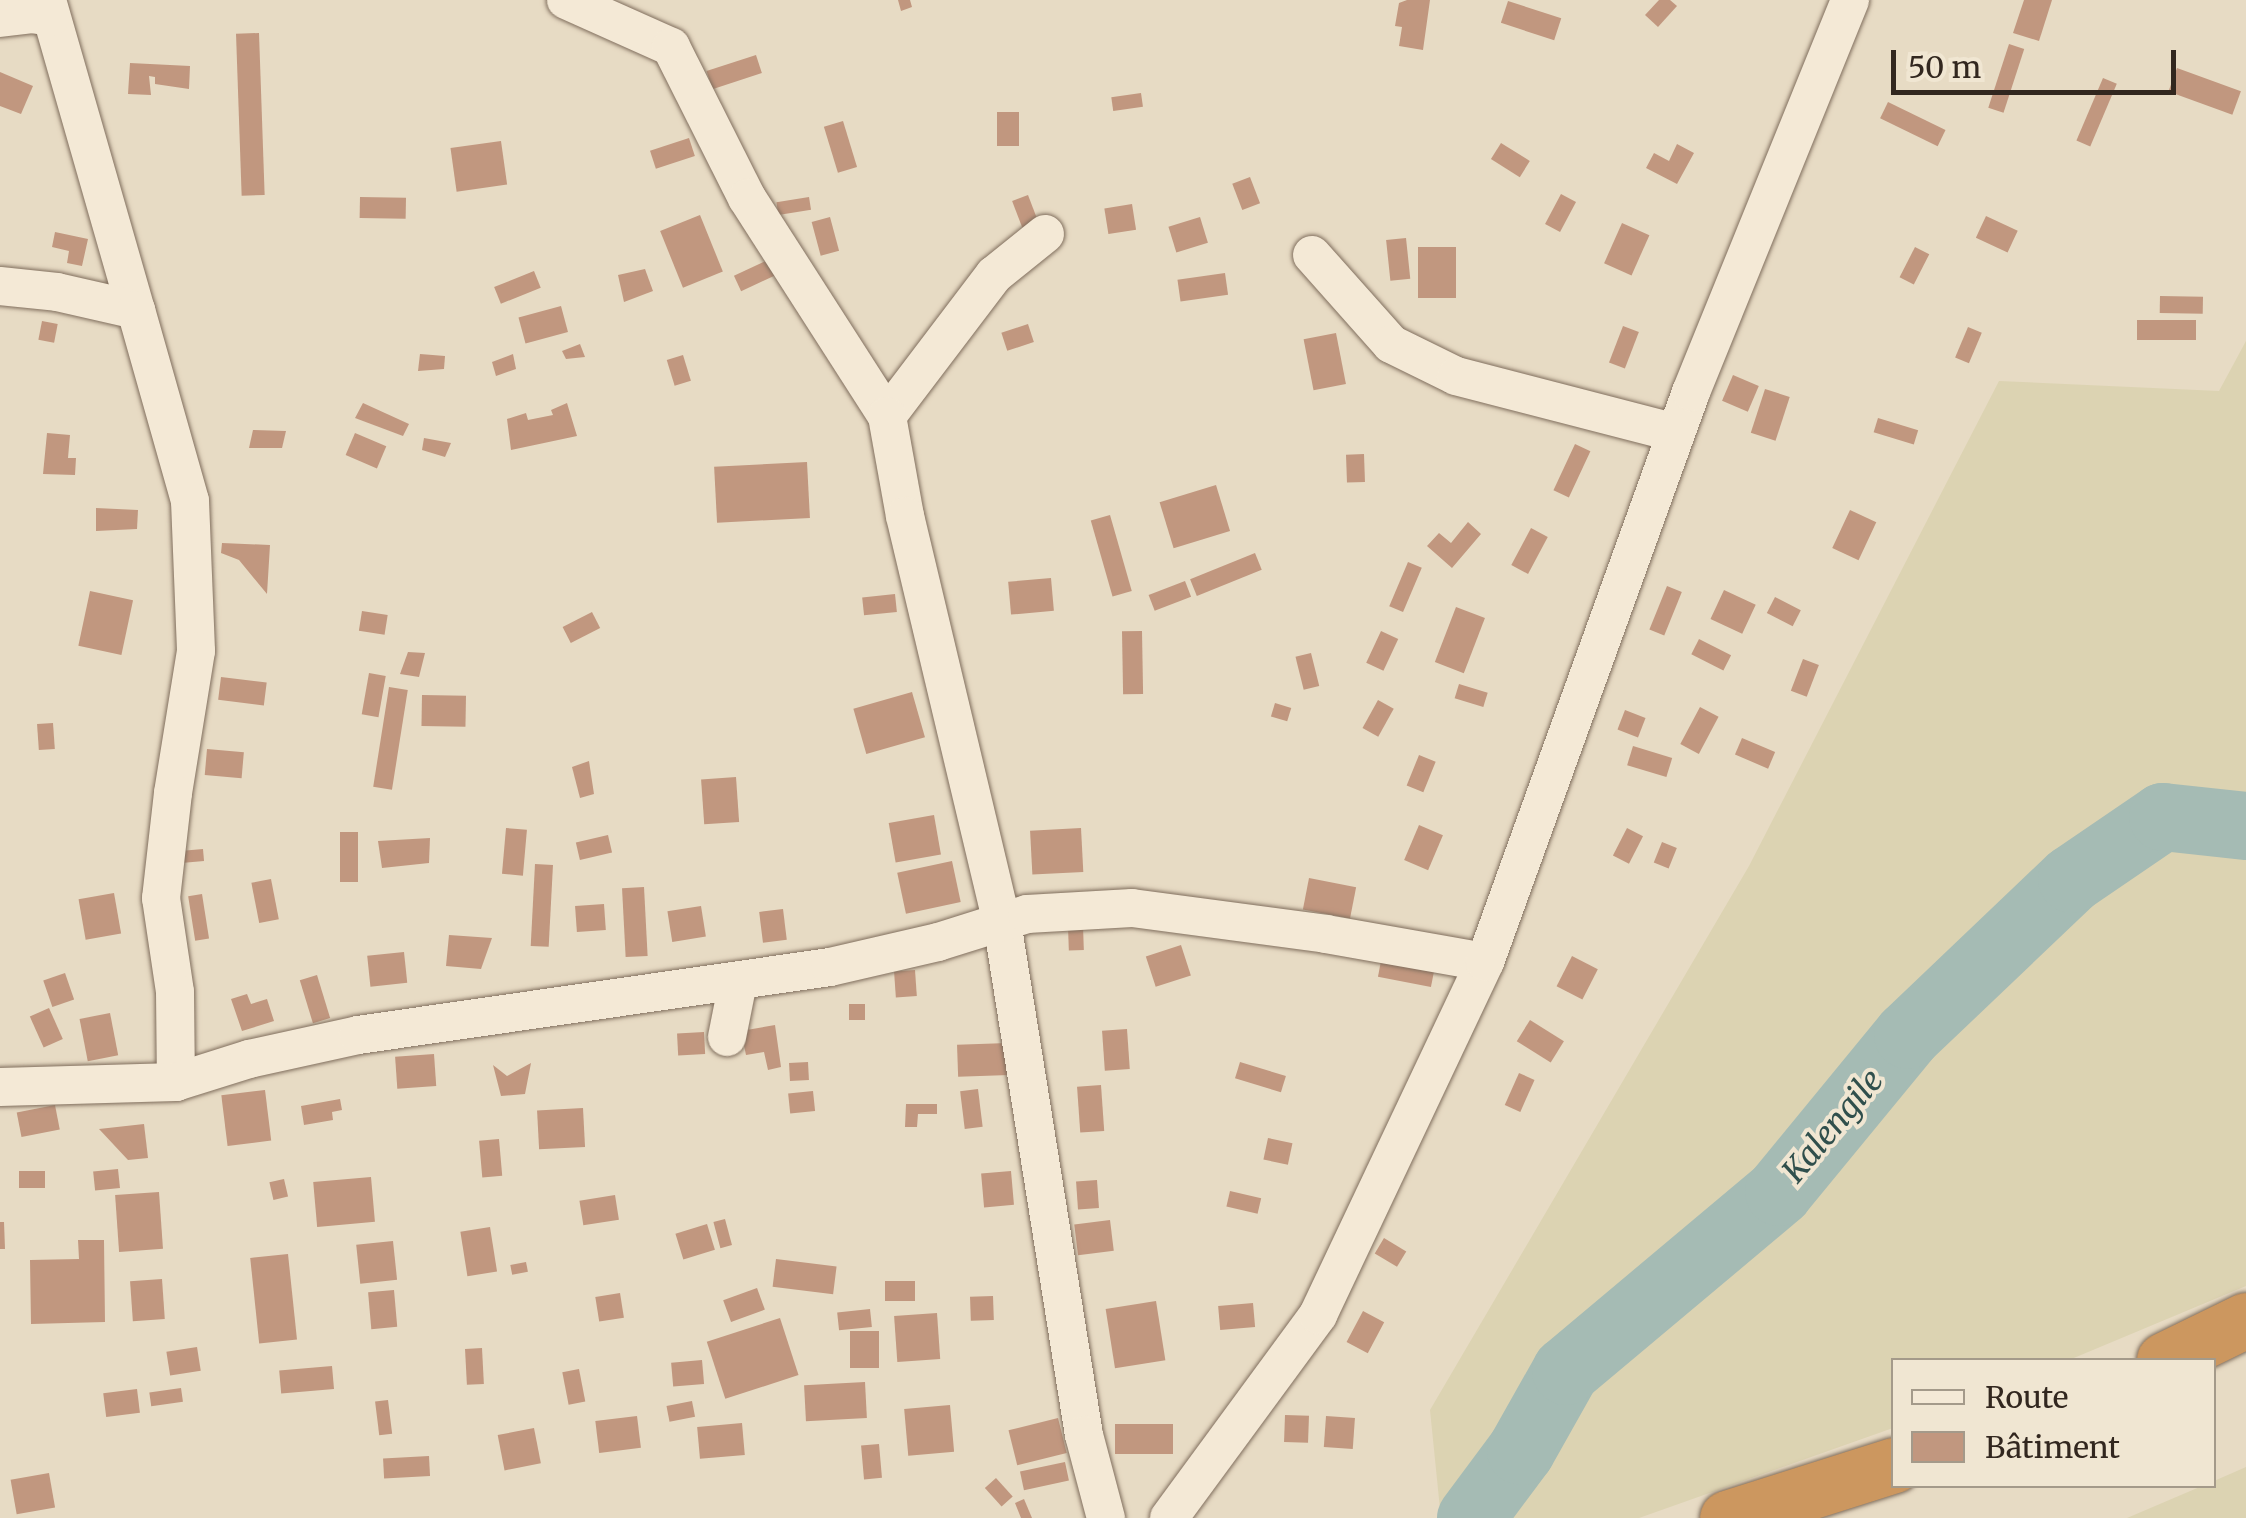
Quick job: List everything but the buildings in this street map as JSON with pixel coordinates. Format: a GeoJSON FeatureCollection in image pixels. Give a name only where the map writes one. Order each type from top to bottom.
{"type":"FeatureCollection","features":[{"type":"Feature","properties":{"kind":"highway"},"geometry":{"type":"LineString","coordinates":[[2168,1358],[2246,1320]]}},
{"type":"Feature","properties":{"kind":"highway"},"geometry":{"type":"LineString","coordinates":[[1727,1518],[1891,1466]]}},
{"type":"Feature","properties":{"kind":"street"},"geometry":{"type":"LineString","coordinates":[[566,0],[671,47],[747,198],[887,416],[905,516],[1002,922],[1084,1435],[1106,1518]]}},
{"type":"Feature","properties":{"kind":"street"},"geometry":{"type":"LineString","coordinates":[[1168,1518],[1318,1315],[1485,962],[1676,432],[1850,0]]}},
{"type":"Feature","properties":{"kind":"street"},"geometry":{"type":"LineString","coordinates":[[0,18],[49,8],[190,502],[196,651],[161,898],[175,992],[176,1082]]}},
{"type":"Feature","properties":{"kind":"street"},"geometry":{"type":"LineString","coordinates":[[887,416],[994,276],[1044,234]]}},
{"type":"Feature","properties":{"kind":"street"},"geometry":{"type":"LineString","coordinates":[[1312,255],[1391,344],[1456,376],[1676,432]]}},
{"type":"Feature","properties":{"kind":"street"},"geometry":{"type":"LineString","coordinates":[[0,286],[57,292],[136,310]]}},
{"type":"Feature","properties":{"kind":"street"},"geometry":{"type":"LineString","coordinates":[[0,1088],[176,1082],[249,1059],[358,1035],[848,963],[1028,914],[1132,908],[1326,934],[1485,962]]}},
{"type":"Feature","properties":{"kind":"street"},"geometry":{"type":"LineString","coordinates":[[727,1037],[738,982]]}},
{"type":"Feature","properties":{"kind":"shaded area"},"geometry":{"type":"Polygon","coordinates":[[[2246,341],[2246,1286],[2074,1358],[1891,1358],[1891,1429],[1639,1518],[1462,1518],[1440,1509],[1430,1410],[1749,866],[1999,381],[2219,391],[2246,341]]]}},
{"type":"Feature","properties":{"kind":"shaded area"},"geometry":{"type":"Polygon","coordinates":[[[2246,1467],[2246,1518],[2127,1518],[2197,1488],[2216,1488],[2216,1480],[2246,1467]]]}},
{"type":"Feature","properties":{"kind":"waterway","name":"Kalengile"},"geometry":{"type":"LineString","coordinates":[[1471,1518],[1521,1451],[1566,1371],[1779,1192],[1908,1035],[2072,879],[2163,817],[2246,826]]}}]}
